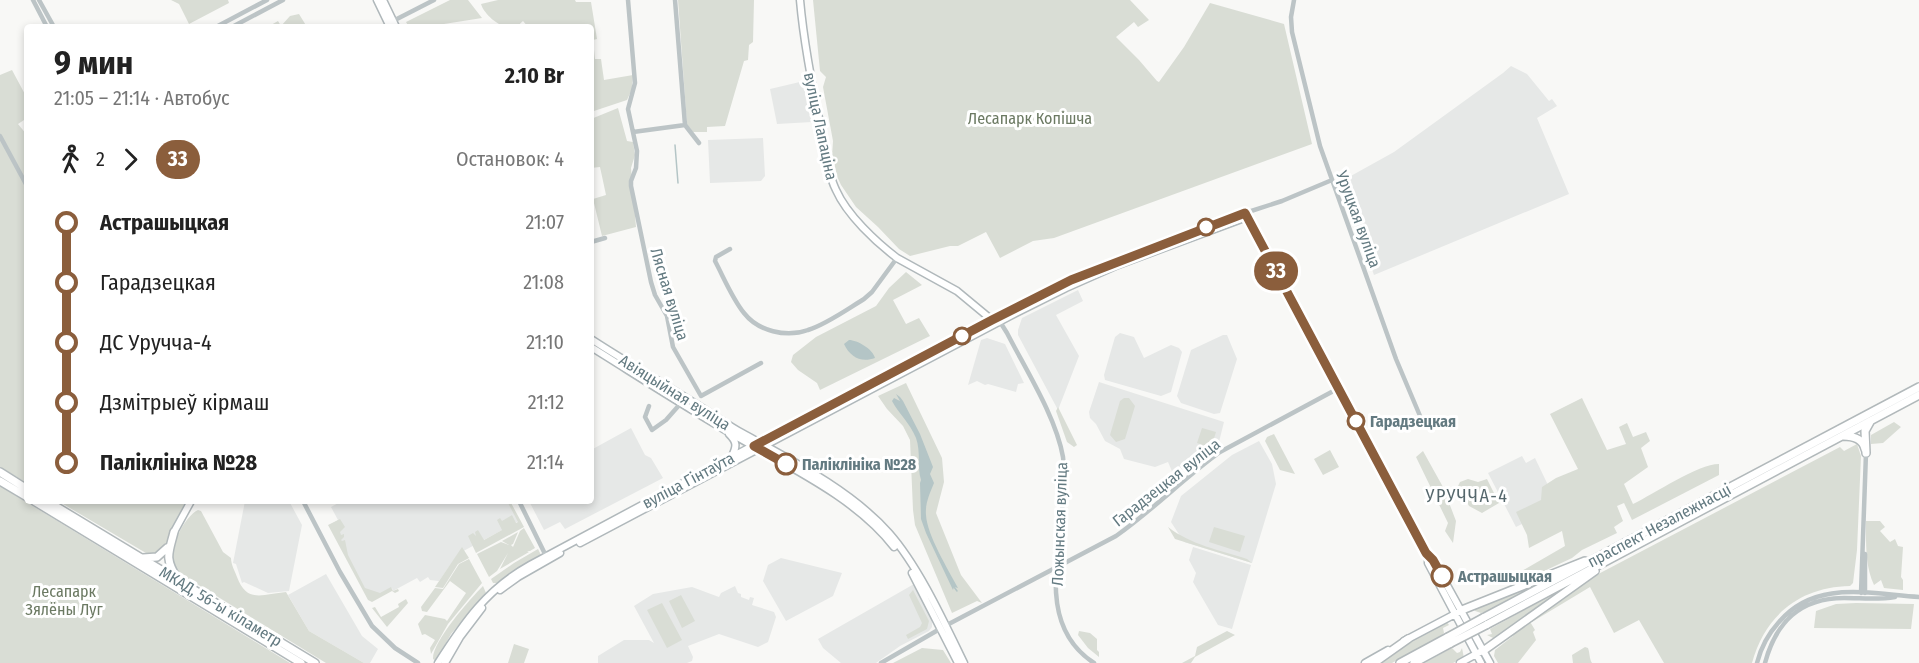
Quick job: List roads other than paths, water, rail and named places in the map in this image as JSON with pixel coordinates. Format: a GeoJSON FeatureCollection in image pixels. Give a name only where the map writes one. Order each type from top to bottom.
{"type":"FeatureCollection","features":[{"type":"Feature","properties":{"kind":"highway","name":"праспект Незалежнасці"},"geometry":{"type":"LineString","coordinates":[[1400,663],[1450,640],[1615,553],[1919,387]]}},
{"type":"Feature","properties":{"kind":"highway","name":"праспект Незалежнасці"},"geometry":{"type":"LineString","coordinates":[[1615,553],[1919,395]]}},
{"type":"Feature","properties":{"kind":"highway"},"geometry":{"type":"LineString","coordinates":[[1866,453],[1865,431],[1872,420]]}},
{"type":"Feature","properties":{"kind":"highway"},"geometry":{"type":"LineString","coordinates":[[1841,437],[1849,436],[1859,440],[1864,445],[1866,453]]}},
{"type":"Feature","properties":{"kind":"highway"},"geometry":{"type":"LineString","coordinates":[[0,472],[24,487]]}},
{"type":"Feature","properties":{"kind":"highway"},"geometry":{"type":"LineString","coordinates":[[0,481],[24,495]]}},
{"type":"Feature","properties":{"kind":"highway"},"geometry":{"type":"LineString","coordinates":[[39,504],[126,553]]}},
{"type":"Feature","properties":{"kind":"highway"},"geometry":{"type":"LineString","coordinates":[[52,504],[126,553]]}},
{"type":"Feature","properties":{"kind":"highway"},"geometry":{"type":"LineString","coordinates":[[141,558],[157,557],[162,554],[174,532]]}},
{"type":"Feature","properties":{"kind":"highway"},"geometry":{"type":"LineString","coordinates":[[174,532],[168,552],[170,565],[178,580]]}},
{"type":"Feature","properties":{"kind":"highway","name":"МКАД, 56-ы кіламетр"},"geometry":{"type":"LineString","coordinates":[[126,553],[141,558],[315,663]]}},
{"type":"Feature","properties":{"kind":"highway","name":"МКАД, 56-ы кіламетр"},"geometry":{"type":"LineString","coordinates":[[126,553],[301,663]]}},
{"type":"Feature","properties":{"kind":"highway"},"geometry":{"type":"LineString","coordinates":[[1459,612],[1615,553]]}},
{"type":"Feature","properties":{"kind":"highway"},"geometry":{"type":"LineString","coordinates":[[1480,652],[1615,553]]}},
{"type":"Feature","properties":{"kind":"highway"},"geometry":{"type":"LineString","coordinates":[[1374,663],[1408,639]]}},
{"type":"Feature","properties":{"kind":"highway","name":"праспект Незалежнасці"},"geometry":{"type":"LineString","coordinates":[[1414,663],[1450,640]]}},
{"type":"Feature","properties":{"kind":"main road"},"geometry":{"type":"LineString","coordinates":[[376,0],[392,24]]}},
{"type":"Feature","properties":{"kind":"main road"},"geometry":{"type":"LineString","coordinates":[[383,0],[393,24]]}},
{"type":"Feature","properties":{"kind":"main road","name":"вуліца Лапаціна"},"geometry":{"type":"LineString","coordinates":[[800,0],[807,58],[831,179],[840,198],[849,212],[897,258],[957,291],[995,321]]}},
{"type":"Feature","properties":{"kind":"main road"},"geometry":{"type":"LineString","coordinates":[[1246,215],[1428,555],[1433,560],[1480,652],[1490,663]]}},
{"type":"Feature","properties":{"kind":"main road","name":"вуліца Гінтаўта"},"geometry":{"type":"LineString","coordinates":[[445,663],[467,627],[494,594],[547,558],[732,456],[781,437],[995,321],[1118,265],[1246,215]]}},
{"type":"Feature","properties":{"kind":"main road"},"geometry":{"type":"LineString","coordinates":[[897,258],[957,295],[982,315],[995,321]]}},
{"type":"Feature","properties":{"kind":"main road"},"geometry":{"type":"LineString","coordinates":[[978,327],[982,321],[982,315]]}},
{"type":"Feature","properties":{"kind":"main road","name":"вуліца Гінтаўта"},"geometry":{"type":"LineString","coordinates":[[438,663],[460,629],[488,595],[520,570],[547,558],[978,327],[995,321]]}},
{"type":"Feature","properties":{"kind":"main road","name":"Авіяцыйная вуліца"},"geometry":{"type":"LineString","coordinates":[[594,341],[637,375],[727,431],[759,445]]}},
{"type":"Feature","properties":{"kind":"main road","name":"Авіяцыйная вуліца"},"geometry":{"type":"LineString","coordinates":[[594,349],[647,374],[759,445]]}},
{"type":"Feature","properties":{"kind":"main road"},"geometry":{"type":"LineString","coordinates":[[637,375],[647,374]]}},
{"type":"Feature","properties":{"kind":"main road"},"geometry":{"type":"LineString","coordinates":[[727,431],[736,442],[736,449],[732,456]]}},
{"type":"Feature","properties":{"kind":"main road"},"geometry":{"type":"LineString","coordinates":[[781,437],[779,449],[788,459]]}},
{"type":"Feature","properties":{"kind":"main road"},"geometry":{"type":"LineString","coordinates":[[759,445],[788,459],[851,500],[883,526],[904,553],[943,628],[958,663]]}},
{"type":"Feature","properties":{"kind":"main road"},"geometry":{"type":"LineString","coordinates":[[759,445],[848,503],[877,527],[907,565],[964,663]]}},
{"type":"Feature","properties":{"kind":"main road"},"geometry":{"type":"LineString","coordinates":[[174,532],[189,504]]}},
{"type":"Feature","properties":{"kind":"main road"},"geometry":{"type":"LineString","coordinates":[[1365,663],[1459,612]]}},
{"type":"Feature","properties":{"kind":"main road"},"geometry":{"type":"LineString","coordinates":[[1460,663],[1480,652]]}},
{"type":"Feature","properties":{"kind":"main road"},"geometry":{"type":"LineString","coordinates":[[1480,652],[1481,663]]}},
{"type":"Feature","properties":{"kind":"street"},"geometry":{"type":"LineString","coordinates":[[33,0],[45,24]]}},
{"type":"Feature","properties":{"kind":"street"},"geometry":{"type":"LineString","coordinates":[[39,0],[52,24]]}},
{"type":"Feature","properties":{"kind":"street"},"geometry":{"type":"LineString","coordinates":[[224,24],[267,0]]}},
{"type":"Feature","properties":{"kind":"street"},"geometry":{"type":"LineString","coordinates":[[238,24],[284,0]]}},
{"type":"Feature","properties":{"kind":"street"},"geometry":{"type":"LineString","coordinates":[[395,24],[434,0]]}},
{"type":"Feature","properties":{"kind":"street","name":"Лясная вуліца"},"geometry":{"type":"LineString","coordinates":[[628,0],[634,61],[634,91],[628,109],[637,152],[636,168],[631,181],[651,282],[667,316],[673,347],[701,396],[761,363]]}},
{"type":"Feature","properties":{"kind":"street"},"geometry":{"type":"LineString","coordinates":[[675,0],[685,125],[699,143]]}},
{"type":"Feature","properties":{"kind":"street","name":"Уруцкая вуліца"},"geometry":{"type":"LineString","coordinates":[[1294,0],[1291,17],[1292,32],[1320,146],[1386,331],[1423,423]]}},
{"type":"Feature","properties":{"kind":"street"},"geometry":{"type":"LineString","coordinates":[[633,132],[685,125]]}},
{"type":"Feature","properties":{"kind":"street"},"geometry":{"type":"LineString","coordinates":[[0,136],[24,180]]}},
{"type":"Feature","properties":{"kind":"street"},"geometry":{"type":"LineString","coordinates":[[1246,215],[1332,180]]}},
{"type":"Feature","properties":{"kind":"street"},"geometry":{"type":"LineString","coordinates":[[594,241],[606,238]]}},
{"type":"Feature","properties":{"kind":"street"},"geometry":{"type":"LineString","coordinates":[[730,249],[716,257],[715,261],[741,309],[761,327],[783,333],[808,330],[864,299],[872,292],[897,258]]}},
{"type":"Feature","properties":{"kind":"street","name":"Ложынская вуліца"},"geometry":{"type":"LineString","coordinates":[[995,321],[1002,325],[1007,333],[1056,433],[1064,470],[1056,577],[1057,605],[1061,625],[1078,651],[1094,663]]}},
{"type":"Feature","properties":{"kind":"street","name":"Гарадзецкая вуліца"},"geometry":{"type":"LineString","coordinates":[[881,663],[1116,536],[1139,520],[1220,452],[1339,388]]}},
{"type":"Feature","properties":{"kind":"street"},"geometry":{"type":"LineString","coordinates":[[649,406],[645,417],[652,430],[666,420],[682,402]]}},
{"type":"Feature","properties":{"kind":"street"},"geometry":{"type":"LineString","coordinates":[[1863,599],[1866,453]]}},
{"type":"Feature","properties":{"kind":"street"},"geometry":{"type":"LineString","coordinates":[[305,504],[340,572],[372,626],[387,641],[418,663]]}},
{"type":"Feature","properties":{"kind":"street"},"geometry":{"type":"LineString","coordinates":[[520,504],[547,558]]}},
{"type":"Feature","properties":{"kind":"street"},"geometry":{"type":"LineString","coordinates":[[1058,553],[1063,559],[1073,559]]}},
{"type":"Feature","properties":{"kind":"street"},"geometry":{"type":"LineString","coordinates":[[1051,572],[1056,577]]}},
{"type":"Feature","properties":{"kind":"street"},"geometry":{"type":"LineString","coordinates":[[1757,663],[1765,641],[1774,628],[1799,604],[1825,594],[1863,592],[1919,597]]}},
{"type":"Feature","properties":{"kind":"street"},"geometry":{"type":"LineString","coordinates":[[1765,663],[1776,634],[1794,613],[1814,602],[1839,598],[1878,600],[1898,596]]}},
{"type":"Feature","properties":{"kind":"waterway"},"geometry":{"type":"LineString","coordinates":[[675,145],[678,183]]}},
{"type":"Feature","properties":{"kind":"waterway"},"geometry":{"type":"LineString","coordinates":[[954,587],[957,591]]}},
{"type":"Feature","properties":{"kind":"place","name":"Гарадзецкая"},"geometry":{"type":"Point","coordinates":[1356,421]}},
{"type":"Feature","properties":{"kind":"place","name":"Паліклініка №28"},"geometry":{"type":"Point","coordinates":[786,464]}},
{"type":"Feature","properties":{"kind":"place","name":"Астрашыцкая"},"geometry":{"type":"Point","coordinates":[1442,576]}},
{"type":"Feature","properties":{"kind":"district","name":"УРУЧЧА-4"},"geometry":{"type":"Point","coordinates":[1467,496]}},
{"type":"Feature","properties":{"kind":"park label","name":"Лесапарк Копішча"},"geometry":{"type":"Point","coordinates":[1030,118]}},
{"type":"Feature","properties":{"kind":"park label","name":"Лесапарк Зялёны Луг"},"geometry":{"type":"Point","coordinates":[64,600]}}]}
